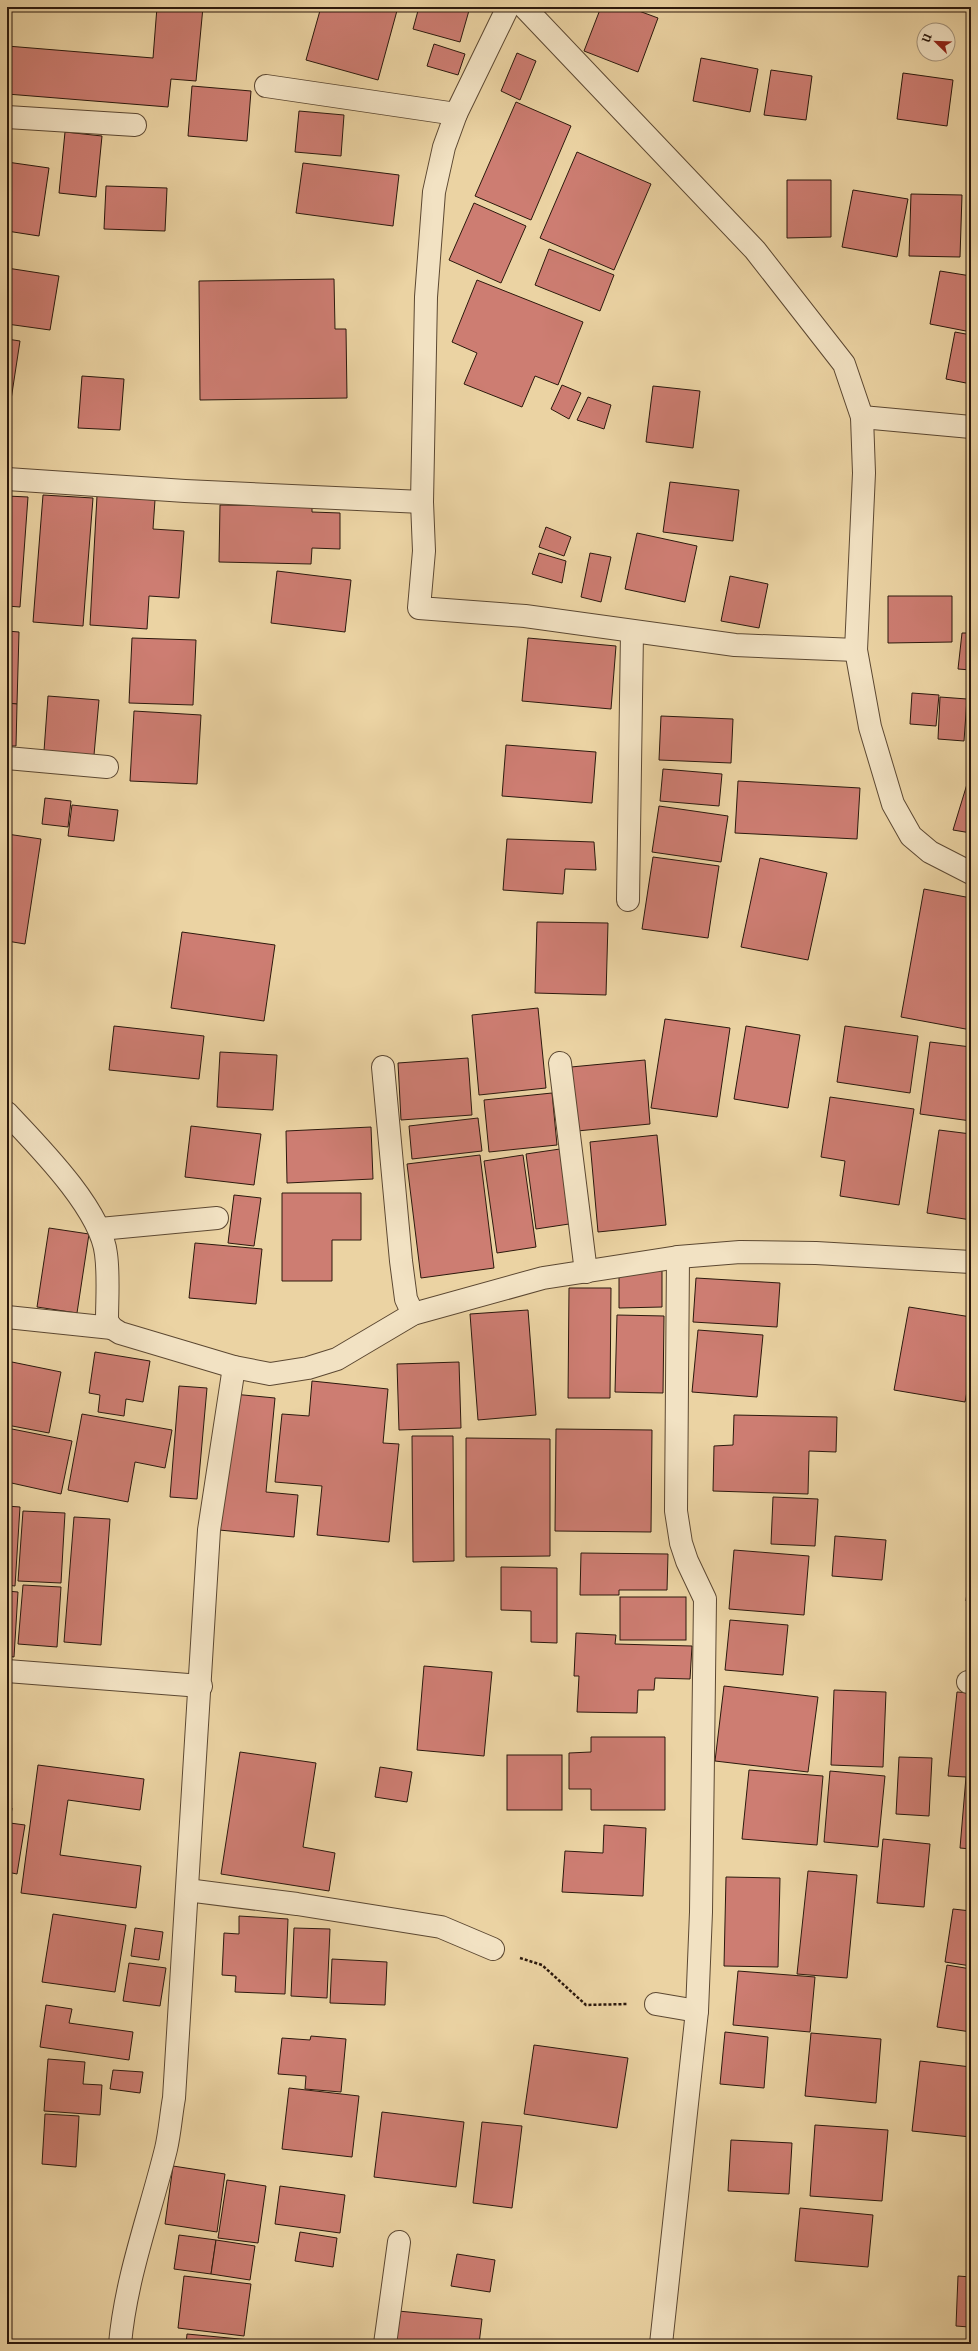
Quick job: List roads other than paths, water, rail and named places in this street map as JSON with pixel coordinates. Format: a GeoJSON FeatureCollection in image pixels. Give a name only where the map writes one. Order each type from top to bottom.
{"type":"FeatureCollection","features":[{"type":"Feature","properties":{"kind":"street"},"geometry":{"type":"LineString","coordinates":[[508,7],[456,114],[444,147],[433,207],[426,297],[422,502],[424,551],[419,608],[525,616],[632,632],[735,645],[856,650]]}},
{"type":"Feature","properties":{"kind":"street"},"geometry":{"type":"LineString","coordinates":[[524,7],[755,250],[844,364],[862,418],[864,473],[856,650],[870,727],[893,804],[911,836],[930,852],[971,873]]}},
{"type":"Feature","properties":{"kind":"street"},"geometry":{"type":"LineString","coordinates":[[266,86],[456,114]]}},
{"type":"Feature","properties":{"kind":"street"},"geometry":{"type":"LineString","coordinates":[[7,117],[135,125]]}},
{"type":"Feature","properties":{"kind":"street"},"geometry":{"type":"LineString","coordinates":[[862,418],[971,427]]}},
{"type":"Feature","properties":{"kind":"street"},"geometry":{"type":"LineString","coordinates":[[7,479],[185,491],[422,502]]}},
{"type":"Feature","properties":{"kind":"street"},"geometry":{"type":"LineString","coordinates":[[628,900],[632,632]]}},
{"type":"Feature","properties":{"kind":"street"},"geometry":{"type":"LineString","coordinates":[[7,758],[107,767]]}},
{"type":"Feature","properties":{"kind":"street"},"geometry":{"type":"LineString","coordinates":[[560,1063],[586,1272]]}},
{"type":"Feature","properties":{"kind":"street"},"geometry":{"type":"LineString","coordinates":[[383,1067],[401,1261],[406,1299],[413,1314]]}},
{"type":"Feature","properties":{"kind":"street"},"geometry":{"type":"LineString","coordinates":[[7,1113],[38,1145],[73,1189],[100,1229],[106,1253],[107,1321],[112,1328],[120,1333],[234,1367],[270,1374],[308,1368],[338,1359],[413,1314],[543,1278],[678,1257],[740,1252],[816,1253],[971,1262]]}},
{"type":"Feature","properties":{"kind":"street"},"geometry":{"type":"LineString","coordinates":[[100,1229],[217,1218]]}},
{"type":"Feature","properties":{"kind":"street"},"geometry":{"type":"LineString","coordinates":[[661,2344],[697,2011],[702,1904],[705,1599],[687,1561],[681,1543],[676,1511],[678,1257]]}},
{"type":"Feature","properties":{"kind":"street"},"geometry":{"type":"LineString","coordinates":[[7,1317],[112,1328]]}},
{"type":"Feature","properties":{"kind":"street"},"geometry":{"type":"LineString","coordinates":[[120,2344],[123,2312],[132,2269],[166,2148],[174,2098],[201,1686],[209,1530],[234,1367]]}},
{"type":"Feature","properties":{"kind":"street"},"geometry":{"type":"LineString","coordinates":[[7,1671],[201,1686]]}},
{"type":"Feature","properties":{"kind":"street"},"geometry":{"type":"LineString","coordinates":[[187,1890],[297,1904],[442,1927],[493,1949]]}},
{"type":"Feature","properties":{"kind":"street"},"geometry":{"type":"LineString","coordinates":[[656,2004],[697,2011]]}},
{"type":"Feature","properties":{"kind":"street"},"geometry":{"type":"LineString","coordinates":[[385,2344],[399,2242]]}}]}
